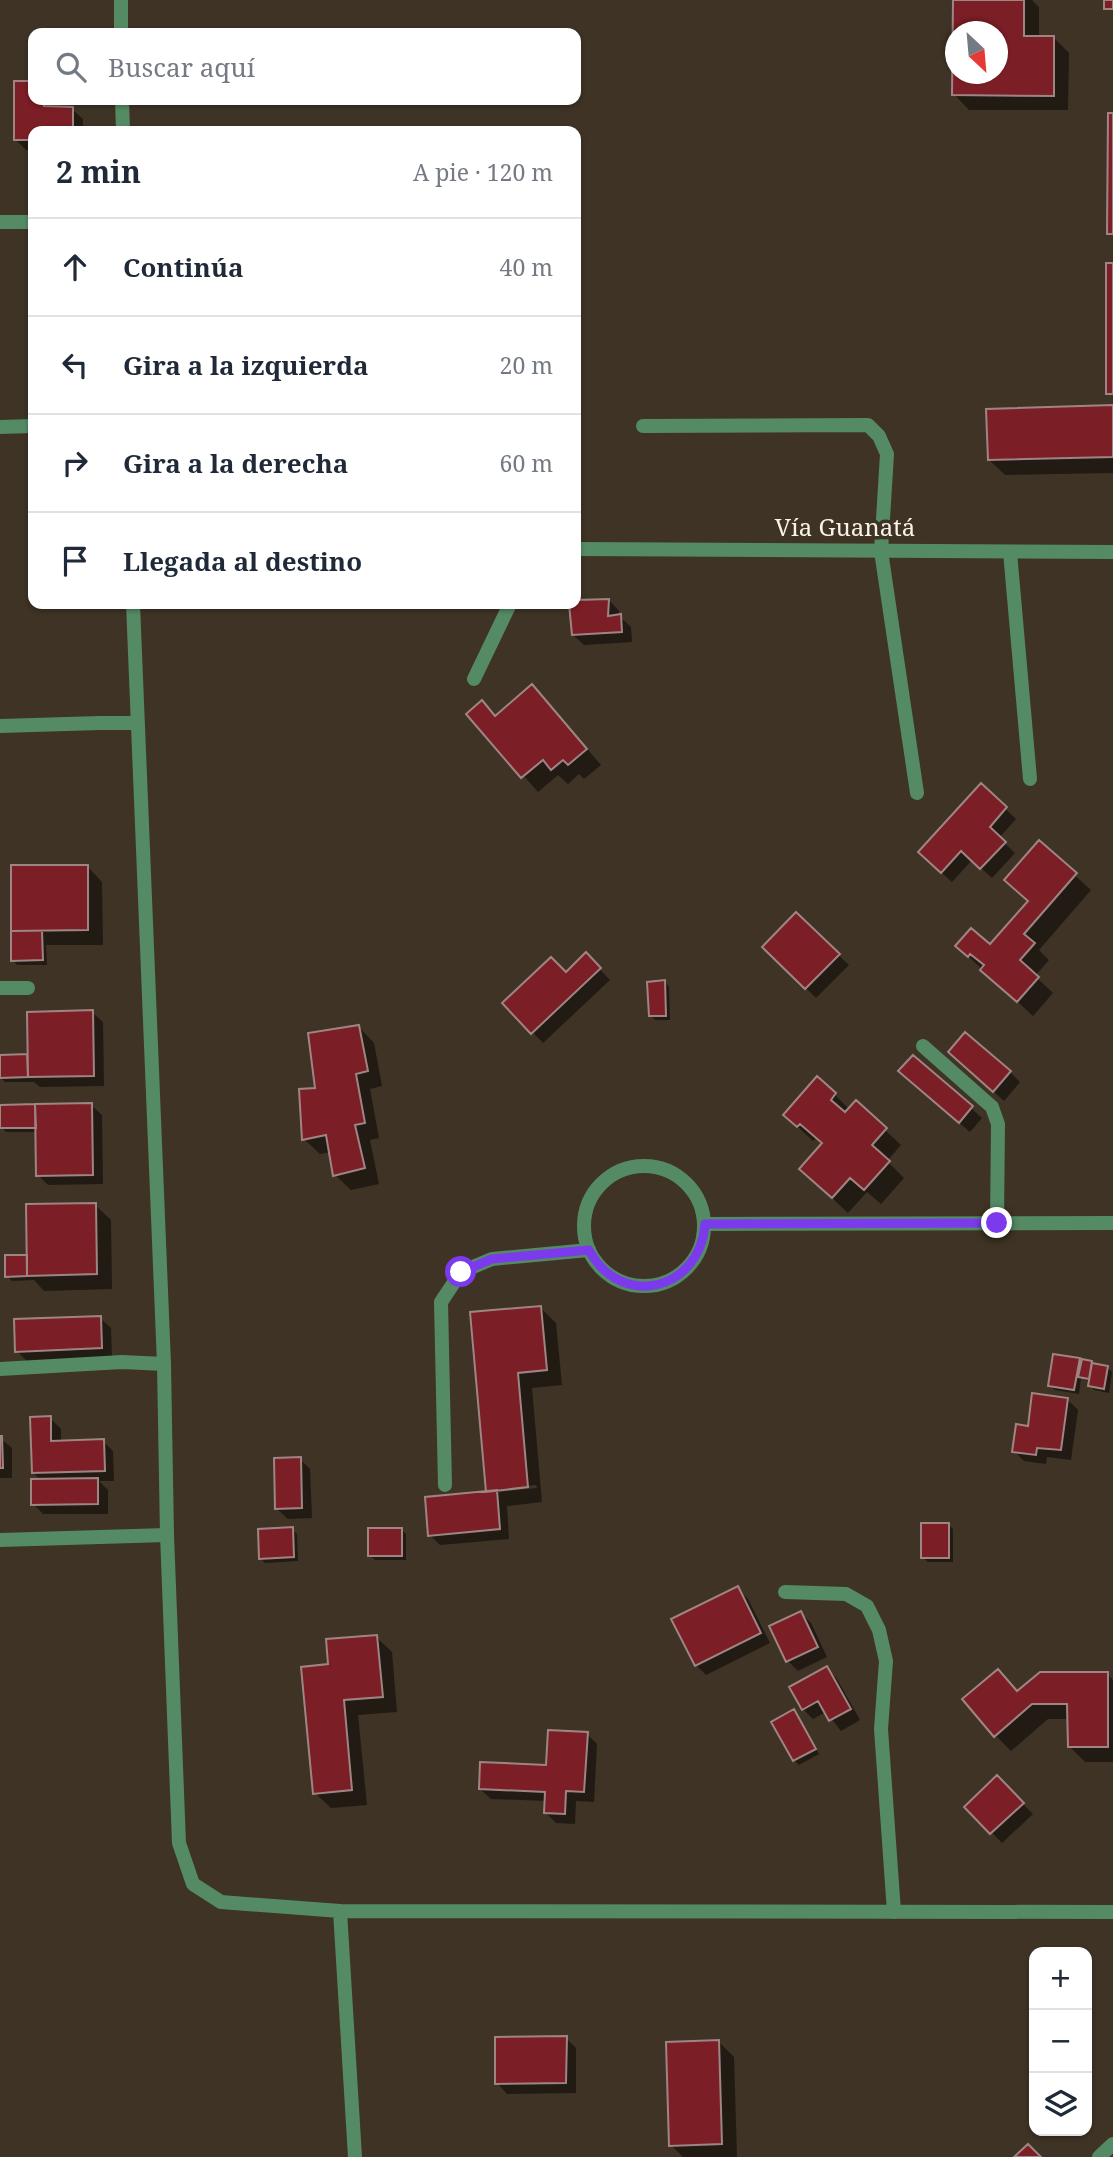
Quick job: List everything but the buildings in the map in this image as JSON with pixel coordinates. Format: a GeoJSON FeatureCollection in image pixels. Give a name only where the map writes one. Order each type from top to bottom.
{"type":"FeatureCollection","features":[{"type":"Feature","properties":{"kind":"street"},"geometry":{"type":"LineString","coordinates":[[121,0],[121,28]]}},
{"type":"Feature","properties":{"kind":"street"},"geometry":{"type":"LineString","coordinates":[[122,105],[123,126]]}},
{"type":"Feature","properties":{"kind":"street"},"geometry":{"type":"LineString","coordinates":[[0,222],[28,222]]}},
{"type":"Feature","properties":{"kind":"street"},"geometry":{"type":"LineString","coordinates":[[643,426],[867,425],[879,436],[887,454],[881,551],[917,793]]}},
{"type":"Feature","properties":{"kind":"street"},"geometry":{"type":"LineString","coordinates":[[0,427],[28,426]]}},
{"type":"Feature","properties":{"kind":"street","name":"Vía Guanatá"},"geometry":{"type":"LineString","coordinates":[[581,549],[1113,552]]}},
{"type":"Feature","properties":{"kind":"street"},"geometry":{"type":"LineString","coordinates":[[1010,552],[1030,779]]}},
{"type":"Feature","properties":{"kind":"street"},"geometry":{"type":"LineString","coordinates":[[133,609],[164,1364],[167,1535],[179,1843],[193,1884],[220,1902],[341,1911],[1113,1912]]}},
{"type":"Feature","properties":{"kind":"street"},"geometry":{"type":"LineString","coordinates":[[474,679],[508,609]]}},
{"type":"Feature","properties":{"kind":"street"},"geometry":{"type":"LineString","coordinates":[[0,726],[138,723]]}},
{"type":"Feature","properties":{"kind":"street"},"geometry":{"type":"LineString","coordinates":[[0,988],[28,988]]}},
{"type":"Feature","properties":{"kind":"street"},"geometry":{"type":"LineString","coordinates":[[923,1046],[992,1107],[998,1124],[997,1223]]}},
{"type":"Feature","properties":{"kind":"street"},"geometry":{"type":"LineString","coordinates":[[631,1167],[658,1167],[682,1178],[698,1198],[705,1224],[701,1247],[688,1267],[669,1281],[646,1286],[622,1282],[603,1269],[589,1250],[584,1224],[590,1199],[607,1178],[631,1167]]}},
{"type":"Feature","properties":{"kind":"street"},"geometry":{"type":"LineString","coordinates":[[705,1224],[1113,1223]]}},
{"type":"Feature","properties":{"kind":"street"},"geometry":{"type":"LineString","coordinates":[[445,1485],[441,1302],[461,1272],[492,1259],[589,1250]]}},
{"type":"Feature","properties":{"kind":"street"},"geometry":{"type":"LineString","coordinates":[[0,1369],[122,1362],[164,1364]]}},
{"type":"Feature","properties":{"kind":"street"},"geometry":{"type":"LineString","coordinates":[[0,1540],[167,1535]]}},
{"type":"Feature","properties":{"kind":"street"},"geometry":{"type":"LineString","coordinates":[[785,1592],[846,1594],[867,1606],[880,1630],[886,1661],[881,1729],[894,1912]]}},
{"type":"Feature","properties":{"kind":"street"},"geometry":{"type":"LineString","coordinates":[[341,1911],[355,2157]]}},
{"type":"Feature","properties":{"kind":"street"},"geometry":{"type":"LineString","coordinates":[[1099,2157],[1113,2144]]}},
{"type":"Feature","properties":{"kind":"route"},"geometry":{"type":"LineString","coordinates":[[461,1272],[492,1259],[589,1250],[595,1260],[612,1276],[622,1282],[646,1286],[669,1281],[688,1267],[701,1247],[705,1224],[997,1223]]}}]}
